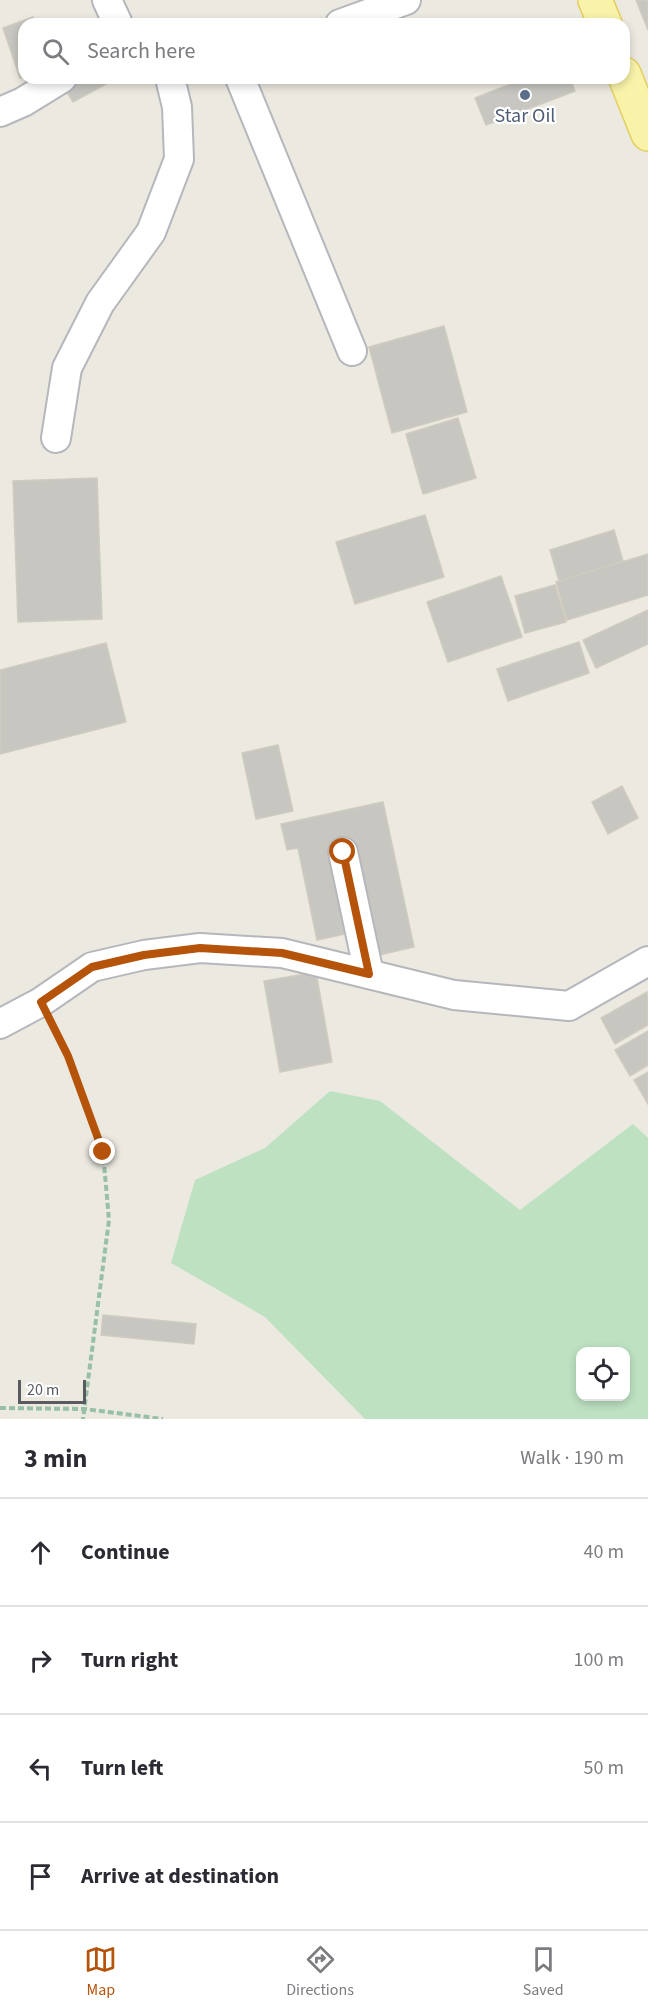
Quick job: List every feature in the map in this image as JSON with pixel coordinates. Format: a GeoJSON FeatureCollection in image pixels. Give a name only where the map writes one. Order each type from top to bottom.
{"type":"FeatureCollection","features":[{"type":"Feature","properties":{"kind":"main road"},"geometry":{"type":"LineString","coordinates":[[595,0],[602,18]]}},
{"type":"Feature","properties":{"kind":"main road"},"geometry":{"type":"LineString","coordinates":[[628,84],[648,134]]}},
{"type":"Feature","properties":{"kind":"street"},"geometry":{"type":"LineString","coordinates":[[107,0],[115,18]]}},
{"type":"Feature","properties":{"kind":"street"},"geometry":{"type":"LineString","coordinates":[[356,18],[406,0]]}},
{"type":"Feature","properties":{"kind":"street"},"geometry":{"type":"LineString","coordinates":[[0,112],[23,102],[52,84]]}},
{"type":"Feature","properties":{"kind":"street"},"geometry":{"type":"LineString","coordinates":[[56,438],[67,368],[100,303],[151,232],[179,159],[177,106],[172,84]]}},
{"type":"Feature","properties":{"kind":"street"},"geometry":{"type":"LineString","coordinates":[[242,84],[352,351]]}},
{"type":"Feature","properties":{"kind":"street"},"geometry":{"type":"LineString","coordinates":[[343,852],[369,974]]}},
{"type":"Feature","properties":{"kind":"street"},"geometry":{"type":"LineString","coordinates":[[0,1023],[41,1002],[92,967],[144,955],[200,948],[282,953],[454,995],[569,1006],[648,961]]}},
{"type":"Feature","properties":{"kind":"path"},"geometry":{"type":"LineString","coordinates":[[41,1002],[68,1056],[103,1152],[108,1220],[83,1419]]}},
{"type":"Feature","properties":{"kind":"path"},"geometry":{"type":"LineString","coordinates":[[0,1408],[85,1408],[163,1419]]}},
{"type":"Feature","properties":{"kind":"green space"},"geometry":{"type":"Polygon","coordinates":[[[330,1091],[380,1101],[520,1210],[633,1124],[648,1138],[648,1419],[365,1419],[265,1317],[171,1263],[195,1180],[265,1148],[330,1091]]]}},
{"type":"Feature","properties":{"kind":"building"},"geometry":{"type":"Polygon","coordinates":[[[636,0],[648,0],[648,30],[636,0]]]}},
{"type":"Feature","properties":{"kind":"building"},"geometry":{"type":"Polygon","coordinates":[[[18,22],[18,72],[3,28],[18,22]]]}},
{"type":"Feature","properties":{"kind":"building"},"geometry":{"type":"Polygon","coordinates":[[[69,84],[106,84],[73,102],[64,87],[69,84]]]}},
{"type":"Feature","properties":{"kind":"building"},"geometry":{"type":"Polygon","coordinates":[[[511,84],[572,84],[575,91],[486,125],[475,98],[511,84]]]}},
{"type":"Feature","properties":{"kind":"building"},"geometry":{"type":"Polygon","coordinates":[[[444,326],[467,412],[392,433],[369,347],[444,326]]]}},
{"type":"Feature","properties":{"kind":"building"},"geometry":{"type":"Polygon","coordinates":[[[458,418],[476,478],[423,494],[406,434],[458,418]]]}},
{"type":"Feature","properties":{"kind":"building"},"geometry":{"type":"Polygon","coordinates":[[[97,478],[102,619],[18,622],[13,481],[97,478]]]}},
{"type":"Feature","properties":{"kind":"building"},"geometry":{"type":"Polygon","coordinates":[[[425,515],[444,577],[355,604],[336,542],[425,515]]]}},
{"type":"Feature","properties":{"kind":"building"},"geometry":{"type":"Polygon","coordinates":[[[614,530],[623,561],[559,581],[550,550],[614,530]]]}},
{"type":"Feature","properties":{"kind":"building"},"geometry":{"type":"Polygon","coordinates":[[[648,554],[648,595],[567,620],[556,582],[648,554]]]}},
{"type":"Feature","properties":{"kind":"building"},"geometry":{"type":"Polygon","coordinates":[[[501,576],[522,637],[448,662],[427,602],[501,576]]]}},
{"type":"Feature","properties":{"kind":"building"},"geometry":{"type":"Polygon","coordinates":[[[555,585],[566,622],[525,633],[515,596],[555,585]]]}},
{"type":"Feature","properties":{"kind":"building"},"geometry":{"type":"Polygon","coordinates":[[[648,610],[648,644],[596,668],[583,640],[648,610]]]}},
{"type":"Feature","properties":{"kind":"building"},"geometry":{"type":"Polygon","coordinates":[[[579,642],[589,673],[508,701],[497,669],[579,642]]]}},
{"type":"Feature","properties":{"kind":"building"},"geometry":{"type":"Polygon","coordinates":[[[106,643],[126,722],[0,754],[0,670],[106,643]]]}},
{"type":"Feature","properties":{"kind":"building"},"geometry":{"type":"Polygon","coordinates":[[[278,745],[293,811],[256,819],[242,753],[278,745]]]}},
{"type":"Feature","properties":{"kind":"building"},"geometry":{"type":"Polygon","coordinates":[[[622,786],[638,818],[608,834],[592,802],[622,786]]]}},
{"type":"Feature","properties":{"kind":"building"},"geometry":{"type":"Polygon","coordinates":[[[383,802],[414,947],[379,955],[355,840],[327,846],[345,934],[317,940],[298,848],[287,850],[281,824],[383,802]]]}},
{"type":"Feature","properties":{"kind":"building"},"geometry":{"type":"Polygon","coordinates":[[[316,972],[332,1062],[280,1072],[264,981],[316,972]]]}},
{"type":"Feature","properties":{"kind":"building"},"geometry":{"type":"Polygon","coordinates":[[[647,992],[648,1025],[615,1044],[601,1018],[647,992]]]}},
{"type":"Feature","properties":{"kind":"building"},"geometry":{"type":"Polygon","coordinates":[[[648,1031],[648,1065],[630,1076],[615,1050],[648,1031]]]}},
{"type":"Feature","properties":{"kind":"building"},"geometry":{"type":"Polygon","coordinates":[[[648,1072],[648,1104],[634,1080],[648,1072]]]}},
{"type":"Feature","properties":{"kind":"building"},"geometry":{"type":"Polygon","coordinates":[[[103,1315],[196,1324],[194,1344],[101,1335],[103,1315]]]}},
{"type":"Feature","properties":{"kind":"place","name":"Star Oil"},"geometry":{"type":"Point","coordinates":[525,95]}},
{"type":"Feature","properties":{"kind":"route"},"geometry":{"type":"LineString","coordinates":[[103,1152],[68,1056],[41,1002],[92,967],[144,955],[200,948],[282,953],[369,974],[343,852]]}}]}
